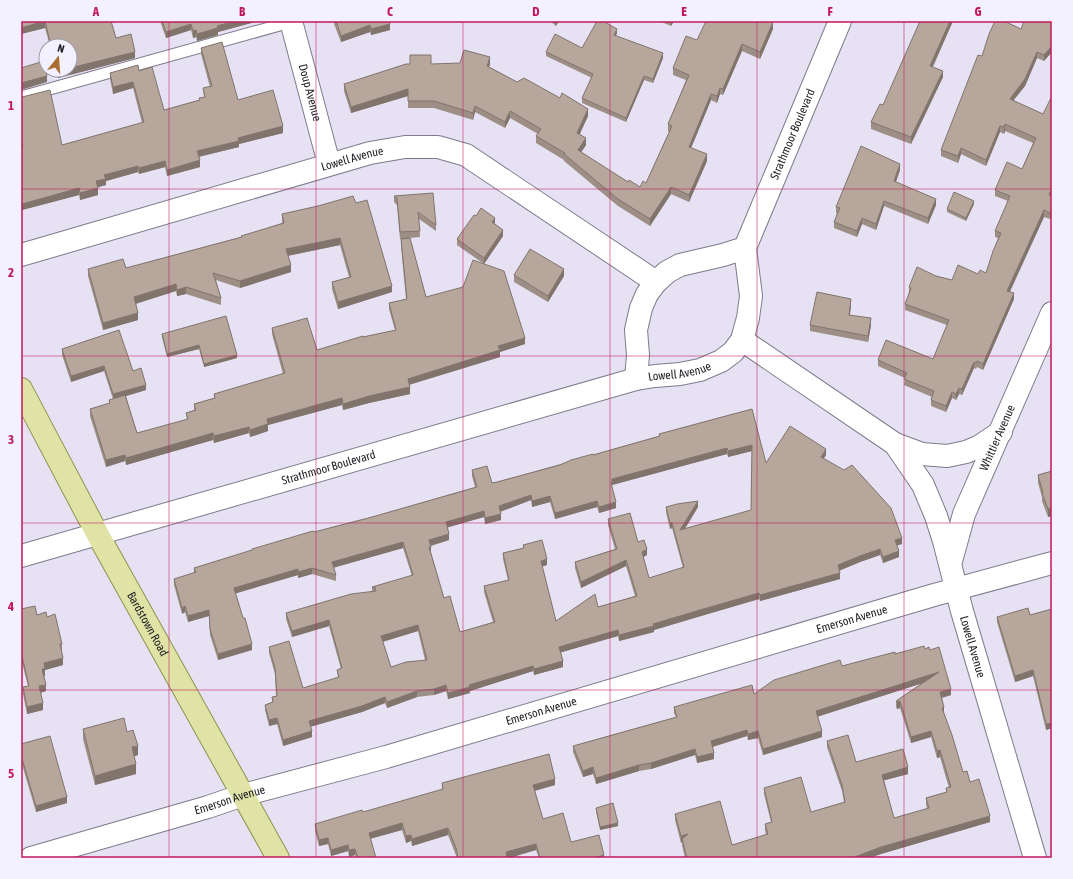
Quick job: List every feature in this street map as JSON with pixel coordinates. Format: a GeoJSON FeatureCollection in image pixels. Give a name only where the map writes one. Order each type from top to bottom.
{"type":"FeatureCollection","features":[{"type":"Feature","properties":{"kind":"main road","name":"Bardstown Road"},"geometry":{"type":"LineString","coordinates":[[21,389],[98,535],[278,858]]}},
{"type":"Feature","properties":{"kind":"street","name":"Doup Avenue"},"geometry":{"type":"LineString","coordinates":[[293,21],[329,164]]}},
{"type":"Feature","properties":{"kind":"street","name":"Strathmoor Boulevard"},"geometry":{"type":"LineString","coordinates":[[745,248],[840,21]]}},
{"type":"Feature","properties":{"kind":"street","name":"Lowell Avenue"},"geometry":{"type":"LineString","coordinates":[[21,255],[370,153],[405,147],[438,147],[466,155],[656,282]]}},
{"type":"Feature","properties":{"kind":"street","name":"Lowell Avenue"},"geometry":{"type":"LineString","coordinates":[[745,248],[751,296],[748,318],[742,340],[733,352],[721,361],[700,370],[636,379],[638,355],[636,330],[641,308],[647,294],[656,282],[667,272],[680,265],[723,255],[745,248]]}},
{"type":"Feature","properties":{"kind":"street","name":"Whittier Avenue"},"geometry":{"type":"LineString","coordinates":[[950,566],[964,514],[1052,313]]}},
{"type":"Feature","properties":{"kind":"street","name":"Lowell Avenue"},"geometry":{"type":"LineString","coordinates":[[742,340],[895,444],[922,454],[946,456],[966,452],[980,446],[1001,432]]}},
{"type":"Feature","properties":{"kind":"street","name":"Strathmoor Boulevard"},"geometry":{"type":"LineString","coordinates":[[21,556],[636,379]]}},
{"type":"Feature","properties":{"kind":"street","name":"Lowell Avenue"},"geometry":{"type":"LineString","coordinates":[[895,444],[923,485],[936,516],[1035,858]]}},
{"type":"Feature","properties":{"kind":"street","name":"Emerson Avenue"},"geometry":{"type":"LineString","coordinates":[[31,858],[208,807],[243,795],[386,757],[1052,562]]}},
{"type":"Feature","properties":{"kind":"lane"},"geometry":{"type":"LineString","coordinates":[[21,97],[293,21]]}},
{"type":"Feature","properties":{"kind":"building"},"geometry":{"type":"Polygon","coordinates":[[[21,21],[45,21],[21,28],[21,21]]]}},
{"type":"Feature","properties":{"kind":"building"},"geometry":{"type":"Polygon","coordinates":[[[45,21],[111,21],[116,38],[131,34],[135,52],[78,66],[78,38],[49,38],[45,21]]]}},
{"type":"Feature","properties":{"kind":"building"},"geometry":{"type":"Polygon","coordinates":[[[162,21],[235,21],[197,34],[196,30],[193,31],[191,24],[166,32],[162,21]]]}},
{"type":"Feature","properties":{"kind":"building"},"geometry":{"type":"Polygon","coordinates":[[[336,21],[389,21],[390,24],[371,29],[370,25],[341,36],[336,21]]]}},
{"type":"Feature","properties":{"kind":"building"},"geometry":{"type":"Polygon","coordinates":[[[597,21],[603,21],[617,29],[614,35],[663,53],[653,79],[644,76],[626,118],[582,98],[593,74],[546,52],[555,34],[582,48],[597,21]]]}},
{"type":"Feature","properties":{"kind":"building"},"geometry":{"type":"Polygon","coordinates":[[[706,21],[773,22],[760,52],[742,44],[723,89],[720,88],[717,96],[711,94],[689,147],[707,154],[689,195],[671,187],[650,219],[618,199],[564,154],[565,153],[536,136],[541,129],[510,111],[505,122],[475,106],[473,113],[434,101],[408,101],[408,89],[351,107],[344,84],[410,64],[410,55],[431,55],[431,64],[460,63],[464,50],[490,57],[487,66],[517,82],[524,78],[560,98],[562,93],[588,109],[577,133],[586,138],[578,150],[628,182],[629,180],[640,187],[643,181],[646,183],[672,126],[668,124],[689,75],[673,68],[686,36],[697,40],[706,21]]]}},
{"type":"Feature","properties":{"kind":"building"},"geometry":{"type":"Polygon","coordinates":[[[920,21],[950,21],[930,66],[943,71],[911,137],[871,122],[880,104],[883,105],[920,21]]]}},
{"type":"Feature","properties":{"kind":"building"},"geometry":{"type":"Polygon","coordinates":[[[995,21],[1004,21],[1021,29],[1024,21],[1052,21],[1052,46],[1044,55],[1037,52],[1025,79],[1010,99],[1043,114],[1052,96],[1052,188],[1049,195],[1052,196],[1052,208],[1050,213],[1044,210],[1007,291],[1014,293],[983,364],[977,361],[976,363],[974,362],[962,389],[959,388],[956,394],[952,392],[946,406],[931,400],[934,391],[904,379],[907,373],[878,360],[886,340],[933,359],[949,320],[905,304],[911,288],[909,287],[917,267],[936,276],[952,280],[958,265],[978,274],[980,270],[986,273],[1001,233],[995,231],[1010,196],[995,190],[1007,162],[1022,169],[1036,138],[1005,124],[1004,127],[1000,126],[986,160],[961,148],[958,156],[941,150],[978,55],[982,56],[995,21]]]}},
{"type":"Feature","properties":{"kind":"building"},"geometry":{"type":"Polygon","coordinates":[[[222,42],[238,100],[273,90],[283,126],[238,138],[239,141],[197,151],[200,160],[167,170],[165,161],[139,168],[138,166],[104,175],[106,179],[96,181],[98,188],[80,193],[79,188],[22,204],[21,148],[23,147],[21,142],[21,97],[50,90],[62,145],[144,122],[133,82],[113,87],[110,73],[138,65],[139,71],[152,67],[164,110],[200,100],[199,98],[205,97],[203,88],[212,86],[201,48],[222,42]]]}},
{"type":"Feature","properties":{"kind":"building"},"geometry":{"type":"Polygon","coordinates":[[[38,63],[38,78],[40,78],[21,83],[21,68],[38,63]]]}},
{"type":"Feature","properties":{"kind":"building"},"geometry":{"type":"Polygon","coordinates":[[[861,146],[900,164],[894,181],[936,199],[928,218],[884,201],[876,224],[862,218],[857,231],[834,222],[840,208],[836,207],[861,146]]]}},
{"type":"Feature","properties":{"kind":"building"},"geometry":{"type":"Polygon","coordinates":[[[954,192],[974,201],[966,218],[947,209],[954,192]]]}},
{"type":"Feature","properties":{"kind":"building"},"geometry":{"type":"Polygon","coordinates":[[[433,193],[436,225],[418,212],[420,231],[400,232],[397,198],[394,196],[433,193]]]}},
{"type":"Feature","properties":{"kind":"building"},"geometry":{"type":"Polygon","coordinates":[[[353,196],[356,203],[367,200],[392,286],[338,302],[332,282],[351,277],[340,238],[286,249],[291,265],[240,281],[213,273],[221,298],[186,287],[177,290],[176,284],[134,297],[138,313],[103,323],[88,269],[123,259],[126,268],[242,237],[241,236],[284,223],[282,214],[353,196]]]}},
{"type":"Feature","properties":{"kind":"building"},"geometry":{"type":"Polygon","coordinates":[[[481,208],[495,218],[492,222],[503,230],[484,258],[457,239],[474,215],[476,216],[481,208]]]}},
{"type":"Feature","properties":{"kind":"building"},"geometry":{"type":"Polygon","coordinates":[[[410,238],[426,297],[463,287],[473,260],[504,271],[525,338],[498,346],[500,350],[408,379],[410,387],[369,396],[343,404],[342,398],[267,419],[268,424],[250,430],[249,427],[214,436],[213,433],[126,458],[125,455],[106,460],[90,409],[110,403],[109,400],[125,395],[137,433],[188,419],[186,413],[196,410],[194,404],[215,398],[214,394],[285,373],[272,328],[307,318],[317,350],[363,336],[396,330],[389,303],[407,299],[401,239],[410,238]]]}},
{"type":"Feature","properties":{"kind":"building"},"geometry":{"type":"Polygon","coordinates":[[[530,249],[564,269],[548,296],[514,275],[530,249]]]}},
{"type":"Feature","properties":{"kind":"building"},"geometry":{"type":"Polygon","coordinates":[[[817,292],[851,299],[849,315],[871,318],[868,336],[810,325],[817,292]]]}},
{"type":"Feature","properties":{"kind":"building"},"geometry":{"type":"Polygon","coordinates":[[[226,316],[237,355],[204,364],[199,345],[167,354],[162,334],[226,316]]]}},
{"type":"Feature","properties":{"kind":"building"},"geometry":{"type":"Polygon","coordinates":[[[119,330],[133,371],[141,368],[146,385],[113,394],[104,366],[71,376],[62,349],[119,330]]]}},
{"type":"Feature","properties":{"kind":"building"},"geometry":{"type":"Polygon","coordinates":[[[752,409],[766,463],[790,426],[826,449],[821,457],[844,470],[852,465],[891,508],[902,538],[895,540],[899,551],[883,557],[880,549],[838,565],[840,573],[760,595],[759,593],[653,624],[654,626],[619,635],[618,630],[559,647],[563,661],[534,669],[533,666],[469,685],[470,687],[448,693],[446,685],[434,689],[417,691],[387,702],[385,697],[362,706],[309,721],[312,731],[283,740],[277,718],[269,720],[265,705],[273,702],[272,697],[277,696],[275,668],[269,647],[289,641],[303,688],[339,677],[337,670],[342,668],[329,620],[292,631],[286,613],[351,594],[376,591],[375,587],[372,587],[413,575],[403,542],[332,562],[336,575],[312,568],[298,572],[298,569],[234,588],[243,618],[245,618],[252,644],[218,654],[210,629],[209,610],[188,616],[185,606],[182,608],[174,579],[196,572],[194,568],[313,531],[314,532],[372,517],[477,487],[472,470],[487,466],[492,483],[660,436],[659,434],[752,409]],[[752,445],[728,451],[727,448],[612,479],[611,483],[616,502],[599,507],[597,501],[555,513],[550,496],[532,501],[531,495],[499,506],[501,514],[485,518],[484,511],[446,522],[449,534],[429,540],[431,547],[429,547],[444,598],[450,596],[460,632],[495,622],[484,586],[509,580],[503,553],[524,548],[523,545],[542,540],[547,559],[541,561],[556,621],[595,594],[598,607],[637,596],[626,560],[581,582],[575,562],[617,549],[608,519],[630,513],[638,542],[644,540],[647,549],[642,552],[649,578],[684,567],[666,507],[698,501],[680,530],[751,510],[752,445]],[[418,625],[381,636],[391,667],[406,662],[427,660],[418,625]]]}},
{"type":"Feature","properties":{"kind":"building"},"geometry":{"type":"Polygon","coordinates":[[[1052,471],[1052,508],[1048,509],[1042,493],[1038,475],[1052,471]]]}},
{"type":"Feature","properties":{"kind":"building"},"geometry":{"type":"Polygon","coordinates":[[[35,606],[37,615],[46,612],[47,617],[55,614],[62,644],[60,644],[63,658],[44,663],[45,669],[42,669],[46,685],[39,686],[43,703],[27,707],[23,687],[29,686],[21,652],[21,609],[35,606]]]}},
{"type":"Feature","properties":{"kind":"building"},"geometry":{"type":"Polygon","coordinates":[[[1028,608],[1030,615],[1052,609],[1052,723],[1046,724],[1033,670],[1015,676],[997,617],[1028,608]]]}},
{"type":"Feature","properties":{"kind":"building"},"geometry":{"type":"Polygon","coordinates":[[[924,646],[925,649],[929,647],[930,650],[939,647],[951,689],[940,692],[944,707],[942,708],[963,772],[967,771],[970,782],[979,779],[990,816],[881,847],[852,858],[687,858],[682,839],[688,834],[681,836],[675,814],[720,801],[732,845],[768,834],[765,824],[772,822],[764,788],[801,777],[811,812],[845,802],[842,785],[827,741],[848,735],[856,762],[903,749],[908,767],[882,775],[894,818],[929,808],[926,798],[947,792],[946,788],[951,787],[940,750],[937,751],[931,731],[911,737],[900,701],[896,701],[939,672],[816,711],[822,731],[763,749],[758,731],[748,734],[747,730],[711,741],[714,753],[697,757],[695,749],[596,778],[593,767],[583,771],[573,746],[677,717],[674,707],[752,685],[754,694],[774,680],[840,660],[842,666],[924,646]]]}},
{"type":"Feature","properties":{"kind":"building"},"geometry":{"type":"Polygon","coordinates":[[[124,718],[127,732],[133,730],[138,746],[132,747],[136,764],[95,776],[83,729],[124,718]]]}},
{"type":"Feature","properties":{"kind":"building"},"geometry":{"type":"Polygon","coordinates":[[[50,736],[67,797],[36,806],[21,755],[21,744],[50,736]]]}},
{"type":"Feature","properties":{"kind":"building"},"geometry":{"type":"Polygon","coordinates":[[[549,754],[555,779],[533,785],[543,819],[563,813],[571,842],[599,835],[604,855],[594,858],[540,858],[536,844],[506,852],[507,858],[458,858],[456,848],[448,828],[412,839],[411,835],[406,836],[402,823],[369,833],[376,858],[358,858],[355,849],[349,850],[348,845],[331,850],[328,838],[319,840],[315,824],[443,789],[442,783],[549,754]]]}},
{"type":"Feature","properties":{"kind":"building"},"geometry":{"type":"Polygon","coordinates":[[[613,803],[618,823],[600,827],[596,808],[613,803]]]}}]}
